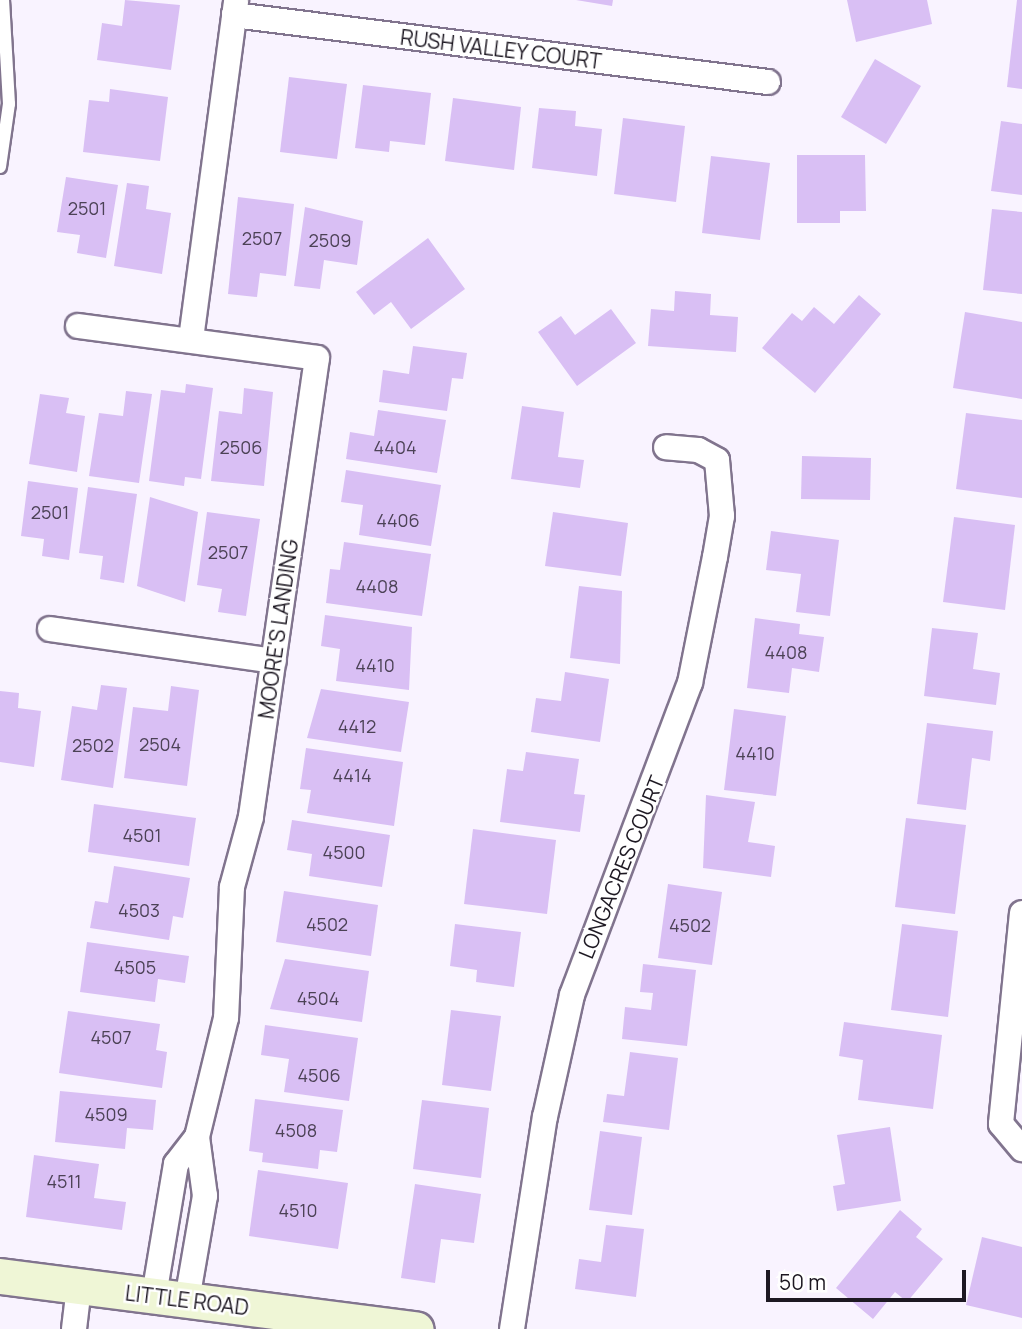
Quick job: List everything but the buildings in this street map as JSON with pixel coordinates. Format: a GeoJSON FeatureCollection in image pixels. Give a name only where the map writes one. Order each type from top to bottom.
{"type":"FeatureCollection","features":[{"type":"Feature","properties":{"kind":"street","name":"RUSH VALLEY COURT"},"geometry":{"type":"LineString","coordinates":[[235,7],[768,82]]}},
{"type":"Feature","properties":{"kind":"street"},"geometry":{"type":"LineString","coordinates":[[191,339],[235,7]]}},
{"type":"Feature","properties":{"kind":"street","name":"MOORE'S LANDING"},"geometry":{"type":"LineString","coordinates":[[78,326],[191,339],[317,358],[251,817],[232,887],[226,1018],[197,1137],[205,1196],[170,1298]]}},
{"type":"Feature","properties":{"kind":"street","name":"LONGACRES COURT"},"geometry":{"type":"LineString","coordinates":[[512,1329],[545,1117],[572,995],[690,683],[715,557],[722,516],[717,460],[698,450],[666,447]]}},
{"type":"Feature","properties":{"kind":"street"},"geometry":{"type":"LineString","coordinates":[[50,629],[274,661]]}},
{"type":"Feature","properties":{"kind":"street"},"geometry":{"type":"LineString","coordinates":[[1018,1147],[1001,1124],[1022,913]]}},
{"type":"Feature","properties":{"kind":"street","name":"MOORE'S LANDING"},"geometry":{"type":"LineString","coordinates":[[170,1298],[176,1164],[197,1137]]}},
{"type":"Feature","properties":{"kind":"street","name":"LITTLE ROAD"},"geometry":{"type":"LineString","coordinates":[[0,1276],[416,1329]]}},
{"type":"Feature","properties":{"kind":"street"},"geometry":{"type":"LineString","coordinates":[[74,1329],[79,1286]]}},
{"type":"Feature","properties":{"kind":"lane"},"geometry":{"type":"LineString","coordinates":[[0,167],[9,104],[3,0]]}}]}
